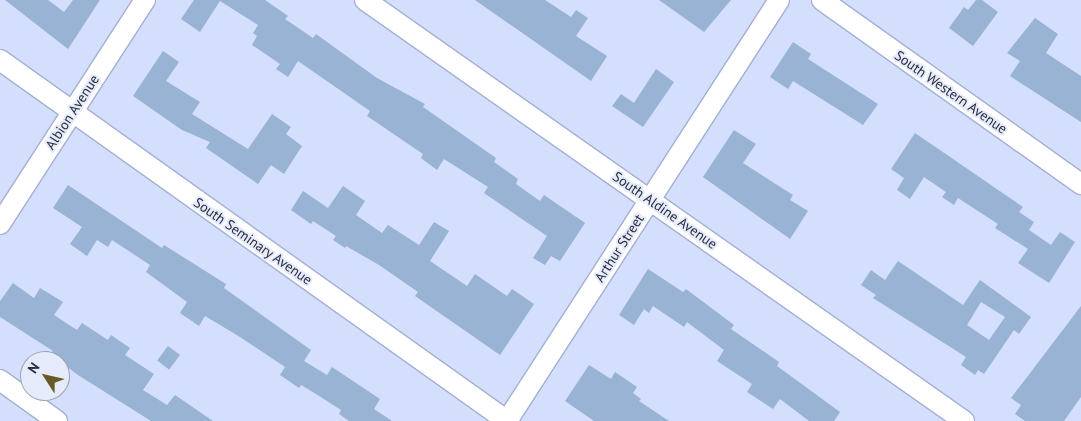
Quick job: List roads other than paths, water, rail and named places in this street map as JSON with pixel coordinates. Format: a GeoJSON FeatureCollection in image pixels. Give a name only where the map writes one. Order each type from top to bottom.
{"type":"FeatureCollection","features":[{"type":"Feature","properties":{"kind":"street","name":"Albion Avenue"},"geometry":{"type":"LineString","coordinates":[[0,224],[145,0]]}},
{"type":"Feature","properties":{"kind":"street","name":"South Aldine Avenue"},"geometry":{"type":"LineString","coordinates":[[365,0],[964,421]]}},
{"type":"Feature","properties":{"kind":"street","name":"Arthur Street"},"geometry":{"type":"LineString","coordinates":[[507,421],[779,0]]}},
{"type":"Feature","properties":{"kind":"street","name":"South Western Avenue"},"geometry":{"type":"LineString","coordinates":[[822,0],[1081,184]]}},
{"type":"Feature","properties":{"kind":"street","name":"South Seminary Avenue"},"geometry":{"type":"LineString","coordinates":[[0,60],[507,421]]}},
{"type":"Feature","properties":{"kind":"street"},"geometry":{"type":"LineString","coordinates":[[0,380],[57,421]]}}]}
